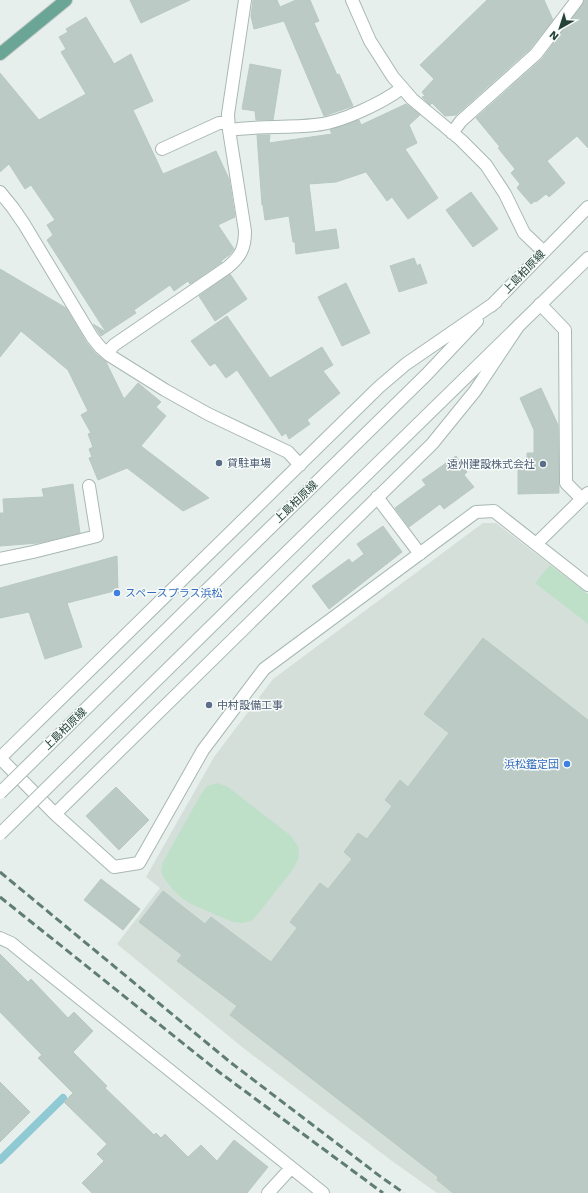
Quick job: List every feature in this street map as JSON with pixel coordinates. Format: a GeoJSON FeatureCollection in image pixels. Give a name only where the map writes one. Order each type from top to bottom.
{"type":"FeatureCollection","features":[{"type":"Feature","properties":{"kind":"main road"},"geometry":{"type":"LineString","coordinates":[[0,54],[66,0]]}},
{"type":"Feature","properties":{"kind":"street"},"geometry":{"type":"LineString","coordinates":[[107,353],[114,345],[228,267],[242,252],[245,242],[245,231],[228,126],[229,99],[245,0]]}},
{"type":"Feature","properties":{"kind":"street"},"geometry":{"type":"LineString","coordinates":[[352,0],[377,53],[393,77],[423,109],[466,144],[486,165],[505,194],[524,233],[544,252]]}},
{"type":"Feature","properties":{"kind":"street"},"geometry":{"type":"LineString","coordinates":[[452,133],[461,121],[536,54],[577,0]]}},
{"type":"Feature","properties":{"kind":"street"},"geometry":{"type":"LineString","coordinates":[[162,149],[219,123],[242,128],[315,126],[328,123],[341,119],[390,97],[402,88]]}},
{"type":"Feature","properties":{"kind":"street"},"geometry":{"type":"LineString","coordinates":[[0,192],[24,224],[92,337],[107,353],[165,390],[208,414],[288,452],[300,464]]}},
{"type":"Feature","properties":{"kind":"street","name":"上島柏原線"},"geometry":{"type":"LineString","coordinates":[[0,793],[427,374],[588,207]]}},
{"type":"Feature","properties":{"kind":"street"},"geometry":{"type":"LineString","coordinates":[[0,834],[588,258]]}},
{"type":"Feature","properties":{"kind":"street"},"geometry":{"type":"LineString","coordinates":[[496,302],[406,364],[378,387],[0,758],[55,814],[114,867],[139,863],[203,750],[264,669],[476,512],[494,512],[588,585]]}},
{"type":"Feature","properties":{"kind":"street"},"geometry":{"type":"LineString","coordinates":[[536,544],[585,496],[566,483],[565,330],[540,304]]}},
{"type":"Feature","properties":{"kind":"street"},"geometry":{"type":"LineString","coordinates":[[55,814],[432,444],[475,391],[519,325]]}},
{"type":"Feature","properties":{"kind":"street"},"geometry":{"type":"LineString","coordinates":[[0,559],[97,536],[89,486]]}},
{"type":"Feature","properties":{"kind":"street"},"geometry":{"type":"LineString","coordinates":[[378,498],[420,554]]}},
{"type":"Feature","properties":{"kind":"street"},"geometry":{"type":"LineString","coordinates":[[0,938],[11,943],[323,1193]]}},
{"type":"Feature","properties":{"kind":"street"},"geometry":{"type":"LineString","coordinates":[[268,1193],[291,1168]]}},
{"type":"Feature","properties":{"kind":"shaded area"},"geometry":{"type":"Polygon","coordinates":[[[483,523],[496,523],[588,594],[588,1193],[437,1193],[392,1161],[242,1047],[117,944],[160,888],[146,877],[214,757],[273,679],[483,523]]]}},
{"type":"Feature","properties":{"kind":"green space"},"geometry":{"type":"Polygon","coordinates":[[[550,565],[588,594],[588,624],[535,583],[550,565]]]}},
{"type":"Feature","properties":{"kind":"green space"},"geometry":{"type":"Polygon","coordinates":[[[218,783],[228,787],[290,835],[298,846],[299,857],[294,868],[258,914],[251,921],[242,923],[233,922],[193,905],[183,899],[174,891],[164,878],[161,871],[163,862],[201,794],[207,786],[218,783]]]}},
{"type":"Feature","properties":{"kind":"building"},"geometry":{"type":"Polygon","coordinates":[[[130,0],[190,0],[141,23],[130,0]]]}},
{"type":"Feature","properties":{"kind":"building"},"geometry":{"type":"Polygon","coordinates":[[[253,0],[277,0],[280,7],[296,0],[310,0],[319,21],[314,23],[337,75],[339,74],[353,106],[324,116],[284,21],[254,29],[251,16],[253,0]]]}},
{"type":"Feature","properties":{"kind":"building"},"geometry":{"type":"Polygon","coordinates":[[[487,0],[544,0],[553,20],[530,49],[456,115],[445,116],[432,103],[430,105],[422,97],[425,96],[422,92],[434,79],[420,65],[487,0]]]}},
{"type":"Feature","properties":{"kind":"building"},"geometry":{"type":"Polygon","coordinates":[[[585,0],[588,0],[588,148],[577,136],[547,161],[565,183],[549,197],[546,194],[531,204],[517,188],[520,184],[511,173],[515,169],[498,148],[500,147],[476,118],[542,59],[585,0]]]}},
{"type":"Feature","properties":{"kind":"building"},"geometry":{"type":"Polygon","coordinates":[[[86,17],[114,64],[131,54],[153,101],[133,110],[163,174],[216,151],[229,179],[235,217],[218,225],[234,249],[221,261],[222,262],[190,284],[188,281],[174,291],[170,285],[134,310],[136,313],[101,336],[93,324],[106,332],[47,240],[53,235],[47,225],[55,220],[31,185],[25,189],[9,164],[0,172],[0,73],[39,120],[86,94],[61,52],[66,49],[59,37],[68,32],[66,29],[86,17]]]}},
{"type":"Feature","properties":{"kind":"building"},"geometry":{"type":"Polygon","coordinates":[[[250,64],[281,70],[273,120],[256,120],[255,111],[242,109],[250,64]]]}},
{"type":"Feature","properties":{"kind":"building"},"geometry":{"type":"Polygon","coordinates":[[[406,104],[420,115],[409,125],[417,143],[405,149],[438,198],[408,219],[392,197],[387,201],[366,172],[336,182],[309,184],[315,232],[336,229],[339,248],[296,254],[289,216],[265,220],[262,205],[257,135],[270,135],[269,143],[332,134],[330,130],[359,120],[361,125],[406,104]]]}},
{"type":"Feature","properties":{"kind":"building"},"geometry":{"type":"Polygon","coordinates":[[[471,192],[498,229],[473,247],[446,210],[471,192]]]}},
{"type":"Feature","properties":{"kind":"building"},"geometry":{"type":"Polygon","coordinates":[[[414,258],[417,266],[420,264],[427,283],[399,292],[390,266],[414,258]]]}},
{"type":"Feature","properties":{"kind":"building"},"geometry":{"type":"Polygon","coordinates":[[[0,269],[66,308],[86,342],[95,353],[106,362],[124,399],[138,383],[161,402],[156,407],[166,416],[141,446],[209,498],[183,511],[127,468],[98,480],[89,458],[92,457],[89,449],[93,447],[88,434],[91,433],[81,415],[88,411],[68,370],[21,331],[0,357],[0,269]]]}},
{"type":"Feature","properties":{"kind":"building"},"geometry":{"type":"Polygon","coordinates":[[[230,274],[247,299],[215,321],[199,296],[230,274]]]}},
{"type":"Feature","properties":{"kind":"building"},"geometry":{"type":"Polygon","coordinates":[[[346,283],[370,333],[342,346],[318,297],[346,283]]]}},
{"type":"Feature","properties":{"kind":"building"},"geometry":{"type":"Polygon","coordinates":[[[227,316],[270,378],[322,347],[333,365],[323,371],[340,393],[307,420],[310,424],[289,439],[286,433],[282,436],[237,370],[226,378],[215,363],[210,366],[191,341],[227,316]]]}},
{"type":"Feature","properties":{"kind":"building"},"geometry":{"type":"Polygon","coordinates":[[[541,388],[558,425],[559,493],[518,494],[518,466],[527,466],[527,453],[534,453],[534,430],[520,398],[541,388]]]}},
{"type":"Feature","properties":{"kind":"building"},"geometry":{"type":"Polygon","coordinates":[[[456,456],[467,472],[464,475],[474,487],[444,509],[440,504],[409,527],[395,508],[426,485],[422,480],[456,456]]]}},
{"type":"Feature","properties":{"kind":"building"},"geometry":{"type":"Polygon","coordinates":[[[73,484],[80,533],[38,543],[0,546],[0,513],[4,513],[3,499],[44,497],[42,489],[73,484]]]}},
{"type":"Feature","properties":{"kind":"building"},"geometry":{"type":"Polygon","coordinates":[[[383,526],[402,552],[329,609],[312,586],[349,559],[352,563],[364,554],[357,544],[383,526]]]}},
{"type":"Feature","properties":{"kind":"building"},"geometry":{"type":"Polygon","coordinates":[[[117,556],[118,590],[67,603],[82,647],[45,659],[29,612],[0,618],[0,588],[117,556]]]}},
{"type":"Feature","properties":{"kind":"building"},"geometry":{"type":"Polygon","coordinates":[[[483,638],[588,720],[588,1193],[453,1193],[437,1180],[438,1177],[230,1015],[237,1006],[177,961],[182,955],[139,922],[163,891],[205,924],[211,917],[271,962],[297,928],[290,922],[320,883],[328,889],[352,859],[344,852],[358,833],[367,839],[392,806],[385,800],[400,780],[408,787],[449,733],[424,714],[483,638]]]}},
{"type":"Feature","properties":{"kind":"building"},"geometry":{"type":"Polygon","coordinates":[[[116,787],[149,820],[119,850],[86,816],[116,787]]]}},
{"type":"Feature","properties":{"kind":"building"},"geometry":{"type":"Polygon","coordinates":[[[101,879],[140,909],[123,930],[84,900],[101,879]]]}},
{"type":"Feature","properties":{"kind":"building"},"geometry":{"type":"Polygon","coordinates":[[[0,954],[28,982],[31,979],[68,1018],[74,1012],[93,1031],[73,1052],[107,1086],[105,1088],[154,1135],[156,1133],[161,1138],[165,1134],[188,1157],[201,1145],[217,1161],[234,1140],[268,1167],[247,1193],[92,1193],[82,1183],[104,1161],[97,1154],[107,1144],[64,1102],[73,1093],[38,1058],[42,1055],[0,1012],[0,954]]]}},
{"type":"Feature","properties":{"kind":"building"},"geometry":{"type":"Polygon","coordinates":[[[0,1082],[30,1112],[0,1142],[0,1082]]]}},
{"type":"Feature","properties":{"kind":"waterway"},"geometry":{"type":"LineString","coordinates":[[0,1160],[63,1098]]}},
{"type":"Feature","properties":{"kind":"railway"},"geometry":{"type":"LineString","coordinates":[[0,872],[230,1062],[404,1193]]}},
{"type":"Feature","properties":{"kind":"railway"},"geometry":{"type":"LineString","coordinates":[[0,897],[219,1072],[383,1193]]}},
{"type":"Feature","properties":{"kind":"place","name":"貸駐車場"},"geometry":{"type":"Point","coordinates":[219,463]}},
{"type":"Feature","properties":{"kind":"place","name":"遠州建設株式会社"},"geometry":{"type":"Point","coordinates":[543,464]}},
{"type":"Feature","properties":{"kind":"place","name":"スペースプラス浜松"},"geometry":{"type":"Point","coordinates":[117,593]}},
{"type":"Feature","properties":{"kind":"place","name":"中村設備工事"},"geometry":{"type":"Point","coordinates":[209,705]}},
{"type":"Feature","properties":{"kind":"place","name":"浜松鑑定団"},"geometry":{"type":"Point","coordinates":[567,764]}}]}
